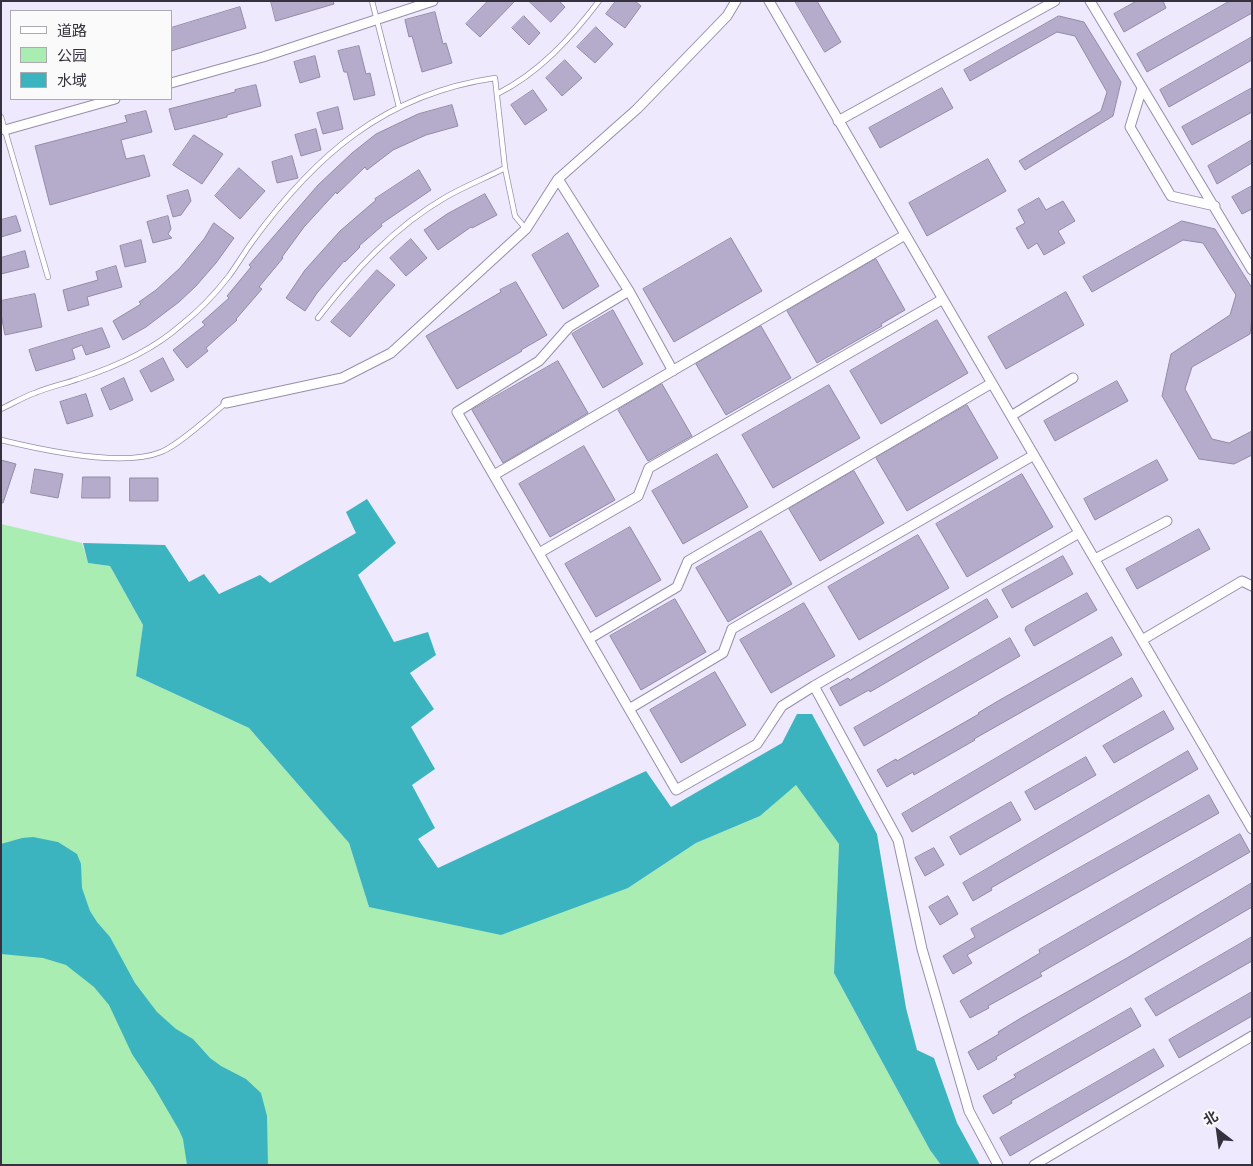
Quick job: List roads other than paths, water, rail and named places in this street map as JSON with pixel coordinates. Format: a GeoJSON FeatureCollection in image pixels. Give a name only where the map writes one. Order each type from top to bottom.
{"type":"FeatureCollection","features":[{"type":"Feature","properties":{"kind":"street"},"geometry":{"type":"LineString","coordinates":[[172,83],[263,57],[433,1]]}},
{"type":"Feature","properties":{"kind":"street"},"geometry":{"type":"LineString","coordinates":[[226,403],[342,378],[391,353],[526,229],[558,179],[637,109],[727,16],[736,1]]}},
{"type":"Feature","properties":{"kind":"street"},"geometry":{"type":"LineString","coordinates":[[769,1],[1252,829]]}},
{"type":"Feature","properties":{"kind":"street"},"geometry":{"type":"LineString","coordinates":[[838,120],[1055,1]]}},
{"type":"Feature","properties":{"kind":"street"},"geometry":{"type":"LineString","coordinates":[[1090,1],[1252,270]]}},
{"type":"Feature","properties":{"kind":"street"},"geometry":{"type":"LineString","coordinates":[[1142,88],[1130,127],[1171,196],[1214,206]]}},
{"type":"Feature","properties":{"kind":"street"},"geometry":{"type":"LineString","coordinates":[[5,130],[111,100]]}},
{"type":"Feature","properties":{"kind":"street"},"geometry":{"type":"LineString","coordinates":[[558,179],[629,292],[673,371]]}},
{"type":"Feature","properties":{"kind":"street"},"geometry":{"type":"LineString","coordinates":[[494,475],[905,235]]}},
{"type":"Feature","properties":{"kind":"street"},"geometry":{"type":"LineString","coordinates":[[629,292],[569,327],[539,361],[457,412],[676,790],[757,744],[782,706],[1079,533]]}},
{"type":"Feature","properties":{"kind":"street"},"geometry":{"type":"LineString","coordinates":[[539,554],[638,496],[649,468],[943,299]]}},
{"type":"Feature","properties":{"kind":"street"},"geometry":{"type":"LineString","coordinates":[[1011,416],[1073,378]]}},
{"type":"Feature","properties":{"kind":"street"},"geometry":{"type":"LineString","coordinates":[[589,639],[677,587],[688,561],[992,383]]}},
{"type":"Feature","properties":{"kind":"street"},"geometry":{"type":"LineString","coordinates":[[629,709],[723,653],[732,629],[1034,455]]}},
{"type":"Feature","properties":{"kind":"street"},"geometry":{"type":"LineString","coordinates":[[1094,560],[1167,522]]}},
{"type":"Feature","properties":{"kind":"street"},"geometry":{"type":"LineString","coordinates":[[1142,640],[1242,581],[1252,586]]}},
{"type":"Feature","properties":{"kind":"street"},"geometry":{"type":"LineString","coordinates":[[814,686],[898,840],[922,949],[968,1111],[998,1165]]}},
{"type":"Feature","properties":{"kind":"street"},"geometry":{"type":"LineString","coordinates":[[1034,1165],[1252,1036]]}},
{"type":"Feature","properties":{"kind":"lane"},"geometry":{"type":"LineString","coordinates":[[372,1],[399,107]]}},
{"type":"Feature","properties":{"kind":"lane"},"geometry":{"type":"LineString","coordinates":[[497,94],[517,84],[538,67],[568,38],[599,1]]}},
{"type":"Feature","properties":{"kind":"lane"},"geometry":{"type":"LineString","coordinates":[[1,409],[34,393],[80,379],[130,359],[181,326],[218,289],[293,190],[326,157],[346,140],[374,121],[399,107],[424,97],[470,82],[495,78],[505,168],[515,216],[526,229]]}},
{"type":"Feature","properties":{"kind":"lane"},"geometry":{"type":"LineString","coordinates":[[1,118],[48,277]]}},
{"type":"Feature","properties":{"kind":"lane"},"geometry":{"type":"LineString","coordinates":[[318,318],[363,263],[391,237],[447,197],[505,168]]}},
{"type":"Feature","properties":{"kind":"lane"},"geometry":{"type":"LineString","coordinates":[[1,440],[40,449],[92,456],[136,457],[162,452],[226,403]]}},
{"type":"Feature","properties":{"kind":"water"},"geometry":{"type":"Polygon","coordinates":[[[367,499],[396,543],[358,575],[394,642],[428,632],[436,655],[410,673],[434,709],[411,727],[435,769],[412,785],[435,828],[418,839],[438,868],[646,771],[671,807],[782,743],[797,714],[812,714],[877,834],[906,1008],[917,1050],[934,1058],[957,1123],[980,1165],[941,1165],[930,1150],[834,973],[839,844],[796,785],[760,816],[696,843],[628,888],[501,935],[369,907],[349,843],[249,728],[136,676],[143,625],[110,566],[88,563],[83,543],[165,545],[189,582],[204,574],[219,594],[260,575],[270,583],[356,533],[346,512],[367,499]]]}},
{"type":"Feature","properties":{"kind":"water"},"geometry":{"type":"Polygon","coordinates":[[[33,837],[58,842],[77,854],[81,864],[82,888],[90,911],[110,937],[135,983],[157,1012],[176,1029],[193,1039],[210,1058],[246,1079],[261,1093],[267,1116],[268,1165],[187,1165],[183,1139],[179,1130],[132,1054],[109,1005],[94,987],[66,965],[43,958],[1,954],[1,844],[33,837]]]}}]}
